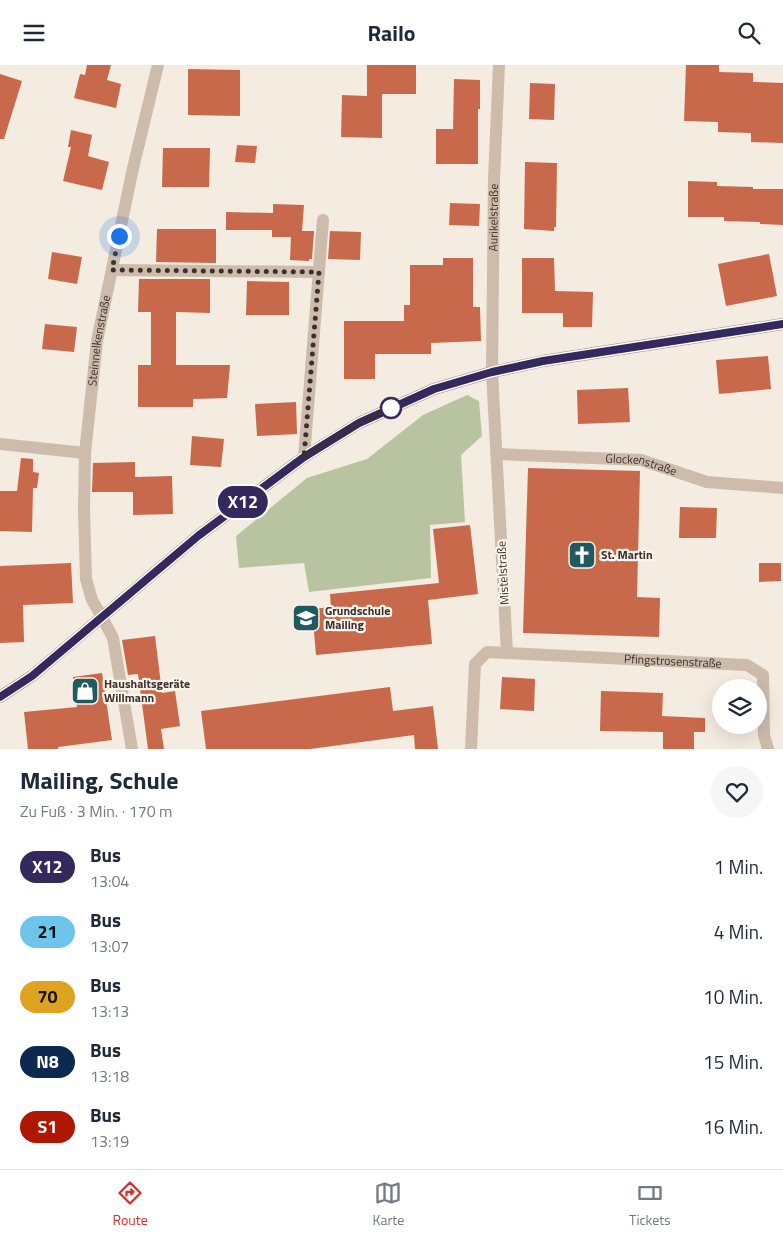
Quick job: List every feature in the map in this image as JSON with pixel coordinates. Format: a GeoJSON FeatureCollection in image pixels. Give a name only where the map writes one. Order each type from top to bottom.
{"type":"FeatureCollection","features":[{"type":"Feature","properties":{"kind":"street","name":"Steinnelkenstraße"},"geometry":{"type":"LineString","coordinates":[[132,749],[113,638],[92,600],[86,579],[84,453],[97,341],[133,168],[158,65]]}},
{"type":"Feature","properties":{"kind":"street","name":"Aurikelstraße"},"geometry":{"type":"LineString","coordinates":[[492,372],[494,179],[499,65]]}},
{"type":"Feature","properties":{"kind":"street"},"geometry":{"type":"LineString","coordinates":[[304,457],[323,220]]}},
{"type":"Feature","properties":{"kind":"street"},"geometry":{"type":"LineString","coordinates":[[112,270],[319,272]]}},
{"type":"Feature","properties":{"kind":"street"},"geometry":{"type":"LineString","coordinates":[[0,697],[32,676],[198,536],[304,457],[359,423],[392,407],[434,389],[492,372],[543,361],[783,323]]}},
{"type":"Feature","properties":{"kind":"street","name":"Mistelstraße"},"geometry":{"type":"LineString","coordinates":[[492,372],[507,653]]}},
{"type":"Feature","properties":{"kind":"street"},"geometry":{"type":"LineString","coordinates":[[0,444],[84,453]]}},
{"type":"Feature","properties":{"kind":"street","name":"Glockenstraße"},"geometry":{"type":"LineString","coordinates":[[497,454],[641,460],[707,482],[783,489]]}},
{"type":"Feature","properties":{"kind":"street"},"geometry":{"type":"LineString","coordinates":[[471,749],[475,664],[487,652],[507,653]]}},
{"type":"Feature","properties":{"kind":"street","name":"Pfingstrosenstraße"},"geometry":{"type":"LineString","coordinates":[[507,653],[747,665],[763,675],[764,735],[768,749]]}},
{"type":"Feature","properties":{"kind":"green space"},"geometry":{"type":"Polygon","coordinates":[[[467,395],[479,401],[482,436],[461,455],[465,522],[430,525],[431,578],[309,592],[304,563],[239,568],[236,536],[307,478],[367,459],[423,415],[467,395]]]}},
{"type":"Feature","properties":{"kind":"building"},"geometry":{"type":"Polygon","coordinates":[[[87,65],[111,65],[107,80],[121,84],[116,108],[74,98],[80,74],[85,75],[87,65]]]}},
{"type":"Feature","properties":{"kind":"building"},"geometry":{"type":"Polygon","coordinates":[[[367,65],[416,65],[416,94],[382,94],[382,138],[341,137],[342,95],[367,96],[367,65]]]}},
{"type":"Feature","properties":{"kind":"building"},"geometry":{"type":"Polygon","coordinates":[[[686,65],[719,65],[719,72],[753,73],[753,82],[783,83],[783,143],[751,142],[751,133],[718,132],[718,122],[684,121],[686,65]]]}},
{"type":"Feature","properties":{"kind":"building"},"geometry":{"type":"Polygon","coordinates":[[[188,69],[240,70],[240,116],[188,115],[188,69]]]}},
{"type":"Feature","properties":{"kind":"building"},"geometry":{"type":"Polygon","coordinates":[[[0,74],[22,81],[4,139],[0,139],[0,74]]]}},
{"type":"Feature","properties":{"kind":"building"},"geometry":{"type":"Polygon","coordinates":[[[454,79],[480,80],[478,164],[436,164],[436,129],[453,129],[454,79]]]}},
{"type":"Feature","properties":{"kind":"building"},"geometry":{"type":"Polygon","coordinates":[[[530,83],[555,84],[554,120],[529,119],[530,83]]]}},
{"type":"Feature","properties":{"kind":"building"},"geometry":{"type":"Polygon","coordinates":[[[71,130],[92,135],[88,156],[109,162],[102,190],[63,181],[71,147],[68,147],[71,130]]]}},
{"type":"Feature","properties":{"kind":"building"},"geometry":{"type":"Polygon","coordinates":[[[237,145],[257,146],[255,163],[235,162],[237,145]]]}},
{"type":"Feature","properties":{"kind":"building"},"geometry":{"type":"Polygon","coordinates":[[[163,148],[210,148],[209,187],[162,187],[163,148]]]}},
{"type":"Feature","properties":{"kind":"building"},"geometry":{"type":"Polygon","coordinates":[[[525,162],[557,163],[556,227],[554,227],[554,231],[524,229],[525,162]]]}},
{"type":"Feature","properties":{"kind":"building"},"geometry":{"type":"Polygon","coordinates":[[[688,181],[717,182],[717,186],[783,189],[783,225],[724,221],[724,217],[688,217],[688,181]]]}},
{"type":"Feature","properties":{"kind":"building"},"geometry":{"type":"Polygon","coordinates":[[[450,203],[480,204],[479,226],[449,225],[450,203]]]}},
{"type":"Feature","properties":{"kind":"building"},"geometry":{"type":"Polygon","coordinates":[[[273,204],[304,205],[302,231],[314,231],[312,259],[309,259],[309,261],[290,260],[291,237],[272,237],[272,230],[226,230],[226,212],[273,213],[273,204]]]}},
{"type":"Feature","properties":{"kind":"building"},"geometry":{"type":"Polygon","coordinates":[[[157,229],[216,229],[216,263],[156,262],[157,229]]]}},
{"type":"Feature","properties":{"kind":"building"},"geometry":{"type":"Polygon","coordinates":[[[330,231],[361,232],[360,260],[328,259],[330,231]]]}},
{"type":"Feature","properties":{"kind":"building"},"geometry":{"type":"Polygon","coordinates":[[[52,252],[82,257],[77,284],[48,279],[52,252]]]}},
{"type":"Feature","properties":{"kind":"building"},"geometry":{"type":"Polygon","coordinates":[[[769,254],[777,296],[726,306],[718,264],[769,254]]]}},
{"type":"Feature","properties":{"kind":"building"},"geometry":{"type":"Polygon","coordinates":[[[443,258],[473,258],[473,307],[480,307],[481,341],[431,343],[431,354],[375,354],[375,379],[344,379],[344,321],[404,321],[404,305],[410,305],[410,265],[443,265],[443,258]]]}},
{"type":"Feature","properties":{"kind":"building"},"geometry":{"type":"Polygon","coordinates":[[[522,258],[554,258],[555,291],[593,292],[592,327],[563,327],[563,313],[522,313],[522,258]]]}},
{"type":"Feature","properties":{"kind":"building"},"geometry":{"type":"Polygon","coordinates":[[[139,279],[210,279],[210,313],[176,312],[176,365],[230,365],[227,398],[193,399],[193,407],[138,407],[138,365],[151,365],[151,312],[138,312],[139,279]]]}},
{"type":"Feature","properties":{"kind":"building"},"geometry":{"type":"Polygon","coordinates":[[[247,281],[289,282],[289,315],[246,315],[247,281]]]}},
{"type":"Feature","properties":{"kind":"building"},"geometry":{"type":"Polygon","coordinates":[[[45,324],[77,327],[74,352],[42,349],[45,324]]]}},
{"type":"Feature","properties":{"kind":"building"},"geometry":{"type":"Polygon","coordinates":[[[768,356],[771,389],[719,394],[716,360],[768,356]]]}},
{"type":"Feature","properties":{"kind":"building"},"geometry":{"type":"Polygon","coordinates":[[[628,388],[630,422],[578,424],[577,390],[628,388]]]}},
{"type":"Feature","properties":{"kind":"building"},"geometry":{"type":"Polygon","coordinates":[[[296,402],[297,434],[257,436],[255,404],[296,402]]]}},
{"type":"Feature","properties":{"kind":"building"},"geometry":{"type":"Polygon","coordinates":[[[192,436],[224,439],[221,467],[190,465],[192,436]]]}},
{"type":"Feature","properties":{"kind":"building"},"geometry":{"type":"Polygon","coordinates":[[[21,458],[33,459],[33,472],[39,473],[37,488],[33,488],[32,532],[0,531],[0,491],[17,491],[21,458]]]}},
{"type":"Feature","properties":{"kind":"building"},"geometry":{"type":"Polygon","coordinates":[[[135,462],[135,477],[172,476],[173,514],[133,515],[133,492],[92,492],[93,463],[135,462]]]}},
{"type":"Feature","properties":{"kind":"building","name":"St. Martin"},"geometry":{"type":"Polygon","coordinates":[[[528,468],[640,471],[637,597],[660,598],[659,637],[523,633],[528,468]]]}},
{"type":"Feature","properties":{"kind":"building"},"geometry":{"type":"Polygon","coordinates":[[[680,507],[717,508],[716,538],[679,538],[680,507]]]}},
{"type":"Feature","properties":{"kind":"building"},"geometry":{"type":"Polygon","coordinates":[[[470,525],[478,594],[428,600],[432,644],[316,655],[312,609],[331,607],[330,594],[439,583],[433,529],[470,525]]]}},
{"type":"Feature","properties":{"kind":"building"},"geometry":{"type":"Polygon","coordinates":[[[71,563],[73,603],[23,605],[24,642],[0,643],[0,566],[71,563]]]}},
{"type":"Feature","properties":{"kind":"building"},"geometry":{"type":"Polygon","coordinates":[[[759,563],[781,563],[781,581],[759,582],[759,563]]]}},
{"type":"Feature","properties":{"kind":"building"},"geometry":{"type":"Polygon","coordinates":[[[155,636],[162,693],[175,691],[180,726],[161,729],[164,749],[148,749],[138,674],[128,675],[122,640],[155,636]]]}},
{"type":"Feature","properties":{"kind":"building"},"geometry":{"type":"Polygon","coordinates":[[[102,673],[112,740],[58,747],[58,749],[28,749],[24,712],[77,707],[73,677],[102,673]]]}},
{"type":"Feature","properties":{"kind":"building"},"geometry":{"type":"Polygon","coordinates":[[[502,677],[535,679],[534,711],[500,709],[502,677]]]}},
{"type":"Feature","properties":{"kind":"building"},"geometry":{"type":"Polygon","coordinates":[[[390,687],[393,711],[433,706],[438,749],[415,749],[414,735],[310,749],[206,749],[201,711],[390,687]]]}},
{"type":"Feature","properties":{"kind":"building"},"geometry":{"type":"Polygon","coordinates":[[[601,691],[663,693],[662,716],[705,718],[705,732],[694,732],[694,749],[663,749],[663,732],[600,731],[601,691]]]}},
{"type":"Feature","properties":{"kind":"bus line","name":"X12"},"geometry":{"type":"LineString","coordinates":[[0,697],[32,676],[198,536],[304,457],[359,423],[392,407],[434,389],[492,372],[543,361],[783,324]]}},
{"type":"Feature","properties":{"kind":"place","name":"St. Martin"},"geometry":{"type":"Point","coordinates":[582,555]}},
{"type":"Feature","properties":{"kind":"place","name":"Grundschule Mailing"},"geometry":{"type":"Point","coordinates":[306,618]}},
{"type":"Feature","properties":{"kind":"place","name":"Haushaltsgeräte Willmann"},"geometry":{"type":"Point","coordinates":[85,691]}},
{"type":"Feature","properties":{"kind":"route"},"geometry":{"type":"LineString","coordinates":[[119,236],[112,270],[319,272],[304,457],[359,423],[391,408]]}}]}
